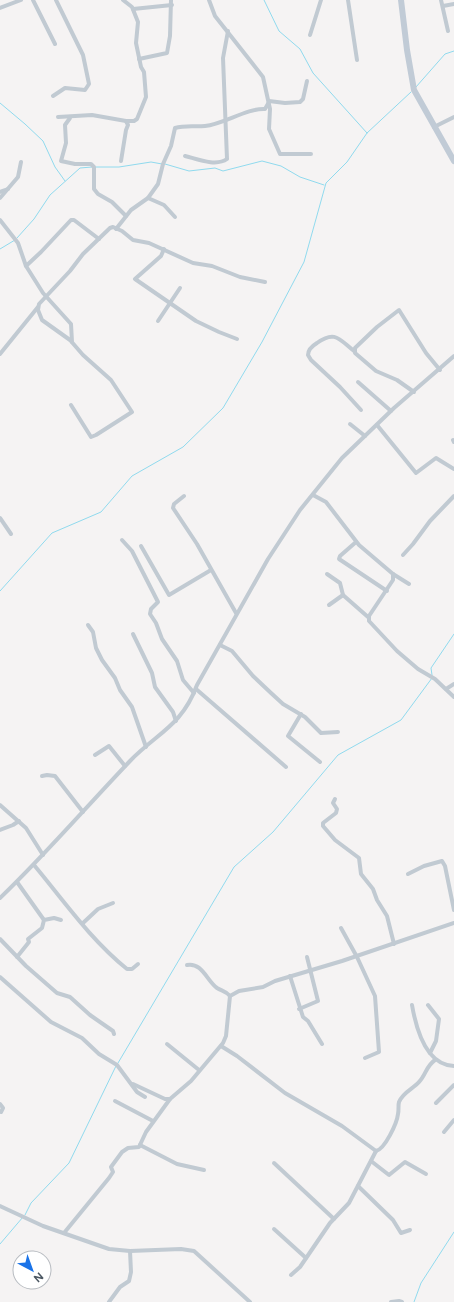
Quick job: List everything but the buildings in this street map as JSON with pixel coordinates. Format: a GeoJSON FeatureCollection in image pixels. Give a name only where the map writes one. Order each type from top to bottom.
{"type":"FeatureCollection","features":[{"type":"Feature","properties":{"kind":"main road"},"geometry":{"type":"LineString","coordinates":[[402,0],[411,81],[414,90],[454,161]]}},
{"type":"Feature","properties":{"kind":"street"},"geometry":{"type":"LineString","coordinates":[[7,0],[9,5]]}},
{"type":"Feature","properties":{"kind":"street"},"geometry":{"type":"LineString","coordinates":[[0,8],[21,0]]}},
{"type":"Feature","properties":{"kind":"street"},"geometry":{"type":"LineString","coordinates":[[33,0],[55,44]]}},
{"type":"Feature","properties":{"kind":"street"},"geometry":{"type":"LineString","coordinates":[[53,96],[65,88],[86,90],[89,84],[83,55],[56,0]]}},
{"type":"Feature","properties":{"kind":"street"},"geometry":{"type":"LineString","coordinates":[[58,117],[70,118],[92,115],[134,122],[137,119],[146,97],[144,72],[139,59],[136,43],[138,22],[133,9],[123,0]]}},
{"type":"Feature","properties":{"kind":"street"},"geometry":{"type":"LineString","coordinates":[[210,0],[215,16],[228,30],[264,77],[269,101],[269,129],[280,154],[311,154]]}},
{"type":"Feature","properties":{"kind":"street"},"geometry":{"type":"LineString","coordinates":[[310,35],[321,0]]}},
{"type":"Feature","properties":{"kind":"street"},"geometry":{"type":"LineString","coordinates":[[348,0],[357,60]]}},
{"type":"Feature","properties":{"kind":"street"},"geometry":{"type":"LineString","coordinates":[[441,0],[448,31]]}},
{"type":"Feature","properties":{"kind":"street"},"geometry":{"type":"LineString","coordinates":[[133,9],[171,2],[170,36],[167,53],[139,59]]}},
{"type":"Feature","properties":{"kind":"street"},"geometry":{"type":"LineString","coordinates":[[443,6],[454,4]]}},
{"type":"Feature","properties":{"kind":"street"},"geometry":{"type":"LineString","coordinates":[[185,156],[206,162],[226,160],[223,58],[228,30]]}},
{"type":"Feature","properties":{"kind":"street"},"geometry":{"type":"LineString","coordinates":[[269,101],[285,104],[300,102],[303,99],[307,81]]}},
{"type":"Feature","properties":{"kind":"street"},"geometry":{"type":"LineString","coordinates":[[116,229],[126,216],[148,198],[158,184],[164,160],[171,146],[174,128],[180,126],[206,126],[258,109],[264,109],[269,101]]}},
{"type":"Feature","properties":{"kind":"street"},"geometry":{"type":"LineString","coordinates":[[434,127],[454,117]]}},
{"type":"Feature","properties":{"kind":"street"},"geometry":{"type":"LineString","coordinates":[[70,118],[65,125],[66,143],[61,161],[75,164],[91,164],[94,167],[94,189],[98,194],[112,202],[126,216]]}},
{"type":"Feature","properties":{"kind":"street"},"geometry":{"type":"LineString","coordinates":[[121,161],[128,125],[126,121]]}},
{"type":"Feature","properties":{"kind":"street"},"geometry":{"type":"LineString","coordinates":[[0,198],[18,177],[21,162]]}},
{"type":"Feature","properties":{"kind":"street"},"geometry":{"type":"LineString","coordinates":[[0,192],[8,189]]}},
{"type":"Feature","properties":{"kind":"street"},"geometry":{"type":"LineString","coordinates":[[148,198],[164,205],[175,217]]}},
{"type":"Feature","properties":{"kind":"street"},"geometry":{"type":"LineString","coordinates":[[0,220],[18,243],[26,266],[46,297],[71,324],[72,342]]}},
{"type":"Feature","properties":{"kind":"street"},"geometry":{"type":"LineString","coordinates":[[26,266],[71,220],[74,220],[99,239]]}},
{"type":"Feature","properties":{"kind":"street"},"geometry":{"type":"LineString","coordinates":[[0,354],[46,297],[99,239],[113,227],[124,232],[133,240],[146,242],[193,263],[212,266],[240,277],[265,282]]}},
{"type":"Feature","properties":{"kind":"street"},"geometry":{"type":"LineString","coordinates":[[164,249],[161,256],[135,279],[139,284],[171,302],[196,320],[219,332],[237,338]]}},
{"type":"Feature","properties":{"kind":"street"},"geometry":{"type":"LineString","coordinates":[[158,321],[180,288]]}},
{"type":"Feature","properties":{"kind":"street"},"geometry":{"type":"LineString","coordinates":[[38,307],[42,320],[72,342],[83,355],[111,380],[132,411],[96,435],[90,437],[71,406]]}},
{"type":"Feature","properties":{"kind":"street"},"geometry":{"type":"LineString","coordinates":[[354,351],[377,327],[399,310],[426,353],[440,370]]}},
{"type":"Feature","properties":{"kind":"street"},"geometry":{"type":"LineString","coordinates":[[360,410],[340,387],[310,360],[308,355],[311,348],[328,336],[334,336],[354,351],[376,371],[397,380],[414,392]]}},
{"type":"Feature","properties":{"kind":"street"},"geometry":{"type":"LineString","coordinates":[[0,898],[44,855],[125,766],[176,721],[188,706],[236,614],[284,534],[336,464],[391,411],[440,370],[454,356]]}},
{"type":"Feature","properties":{"kind":"street"},"geometry":{"type":"LineString","coordinates":[[358,382],[391,411]]}},
{"type":"Feature","properties":{"kind":"street"},"geometry":{"type":"LineString","coordinates":[[350,424],[365,436]]}},
{"type":"Feature","properties":{"kind":"street"},"geometry":{"type":"LineString","coordinates":[[377,424],[416,473],[421,471],[430,460],[436,458],[454,469]]}},
{"type":"Feature","properties":{"kind":"street"},"geometry":{"type":"LineString","coordinates":[[313,495],[326,502],[349,530],[356,542],[393,574],[410,584]]}},
{"type":"Feature","properties":{"kind":"street"},"geometry":{"type":"LineString","coordinates":[[184,496],[174,504],[173,508],[197,544],[236,614]]}},
{"type":"Feature","properties":{"kind":"street"},"geometry":{"type":"LineString","coordinates":[[403,555],[430,520],[454,496]]}},
{"type":"Feature","properties":{"kind":"street"},"geometry":{"type":"LineString","coordinates":[[0,518],[11,534]]}},
{"type":"Feature","properties":{"kind":"street"},"geometry":{"type":"LineString","coordinates":[[122,540],[132,551],[158,602],[151,609],[150,614],[156,623],[162,639],[177,661],[183,680],[286,767]]}},
{"type":"Feature","properties":{"kind":"street"},"geometry":{"type":"LineString","coordinates":[[356,542],[339,559],[387,590]]}},
{"type":"Feature","properties":{"kind":"street"},"geometry":{"type":"LineString","coordinates":[[141,546],[169,595],[211,570]]}},
{"type":"Feature","properties":{"kind":"street"},"geometry":{"type":"LineString","coordinates":[[327,574],[340,583],[344,595],[368,617],[370,623],[397,651],[418,669],[435,678],[454,697]]}},
{"type":"Feature","properties":{"kind":"street"},"geometry":{"type":"LineString","coordinates":[[368,617],[393,580],[393,574]]}},
{"type":"Feature","properties":{"kind":"street"},"geometry":{"type":"LineString","coordinates":[[329,605],[344,595]]}},
{"type":"Feature","properties":{"kind":"street"},"geometry":{"type":"LineString","coordinates":[[88,625],[93,632],[96,648],[102,660],[115,678],[120,690],[132,707],[146,746]]}},
{"type":"Feature","properties":{"kind":"street"},"geometry":{"type":"LineString","coordinates":[[133,634],[152,673],[155,687],[173,712],[176,721]]}},
{"type":"Feature","properties":{"kind":"street"},"geometry":{"type":"LineString","coordinates":[[220,645],[232,651],[253,676],[283,704],[301,714],[321,734],[338,732]]}},
{"type":"Feature","properties":{"kind":"street"},"geometry":{"type":"LineString","coordinates":[[446,689],[454,684]]}},
{"type":"Feature","properties":{"kind":"street"},"geometry":{"type":"LineString","coordinates":[[301,714],[288,736],[320,762]]}},
{"type":"Feature","properties":{"kind":"street"},"geometry":{"type":"LineString","coordinates":[[94,755],[109,746],[125,766]]}},
{"type":"Feature","properties":{"kind":"street"},"geometry":{"type":"LineString","coordinates":[[42,776],[55,776],[83,812]]}},
{"type":"Feature","properties":{"kind":"street"},"geometry":{"type":"LineString","coordinates":[[336,799],[333,802],[337,809],[336,813],[323,823],[323,826],[335,840],[359,858],[361,874],[373,889],[377,900],[386,914],[394,944]]}},
{"type":"Feature","properties":{"kind":"street"},"geometry":{"type":"LineString","coordinates":[[0,804],[19,821],[44,855]]}},
{"type":"Feature","properties":{"kind":"street"},"geometry":{"type":"LineString","coordinates":[[0,830],[19,821]]}},
{"type":"Feature","properties":{"kind":"street"},"geometry":{"type":"LineString","coordinates":[[408,874],[424,866],[442,861],[445,866],[454,910]]}},
{"type":"Feature","properties":{"kind":"street"},"geometry":{"type":"LineString","coordinates":[[34,865],[83,923],[89,934],[127,969],[132,969],[138,964]]}},
{"type":"Feature","properties":{"kind":"street"},"geometry":{"type":"LineString","coordinates":[[17,882],[44,920],[42,928],[28,938],[29,942],[17,956]]}},
{"type":"Feature","properties":{"kind":"street"},"geometry":{"type":"LineString","coordinates":[[83,923],[98,910],[113,903]]}},
{"type":"Feature","properties":{"kind":"street"},"geometry":{"type":"LineString","coordinates":[[44,920],[54,918],[61,920]]}},
{"type":"Feature","properties":{"kind":"street"},"geometry":{"type":"LineString","coordinates":[[230,996],[239,991],[263,988],[275,981],[454,924]]}},
{"type":"Feature","properties":{"kind":"street"},"geometry":{"type":"LineString","coordinates":[[341,928],[357,956],[375,996],[379,1052],[365,1058]]}},
{"type":"Feature","properties":{"kind":"street"},"geometry":{"type":"LineString","coordinates":[[0,939],[57,993],[70,997],[90,1015],[113,1031],[114,1034]]}},
{"type":"Feature","properties":{"kind":"street"},"geometry":{"type":"LineString","coordinates":[[299,1008],[318,1001],[307,958]]}},
{"type":"Feature","properties":{"kind":"street"},"geometry":{"type":"LineString","coordinates":[[64,1233],[109,1178],[112,1172],[111,1167],[122,1152],[128,1148],[136,1149],[140,1145],[153,1121],[170,1099],[191,1081],[221,1046],[226,1036],[230,996],[227,992],[216,987],[202,970],[187,965]]}},
{"type":"Feature","properties":{"kind":"street"},"geometry":{"type":"LineString","coordinates":[[0,976],[51,1022],[82,1038],[100,1054],[117,1065],[133,1084],[137,1092],[145,1097]]}},
{"type":"Feature","properties":{"kind":"street"},"geometry":{"type":"LineString","coordinates":[[290,976],[303,1017],[308,1021],[322,1044]]}},
{"type":"Feature","properties":{"kind":"street"},"geometry":{"type":"LineString","coordinates":[[412,1005],[416,1024],[430,1053],[435,1060],[442,1064],[454,1066]]}},
{"type":"Feature","properties":{"kind":"street"},"geometry":{"type":"LineString","coordinates":[[428,1005],[439,1019],[436,1042],[430,1053]]}},
{"type":"Feature","properties":{"kind":"street"},"geometry":{"type":"LineString","coordinates":[[167,1044],[199,1070]]}},
{"type":"Feature","properties":{"kind":"street"},"geometry":{"type":"LineString","coordinates":[[221,1046],[237,1056],[285,1093],[342,1126],[376,1151]]}},
{"type":"Feature","properties":{"kind":"street"},"geometry":{"type":"LineString","coordinates":[[291,1275],[306,1258],[334,1219],[349,1203],[376,1151],[382,1148],[390,1133],[398,1115],[399,1102],[404,1094],[412,1090],[420,1082],[427,1067],[435,1060]]}},
{"type":"Feature","properties":{"kind":"street"},"geometry":{"type":"LineString","coordinates":[[133,1084],[165,1099],[170,1099]]}},
{"type":"Feature","properties":{"kind":"street"},"geometry":{"type":"LineString","coordinates":[[436,1103],[454,1085]]}},
{"type":"Feature","properties":{"kind":"street"},"geometry":{"type":"LineString","coordinates":[[115,1101],[153,1121]]}},
{"type":"Feature","properties":{"kind":"street"},"geometry":{"type":"LineString","coordinates":[[0,1104],[3,1108],[1,1112]]}},
{"type":"Feature","properties":{"kind":"street"},"geometry":{"type":"LineString","coordinates":[[444,1132],[454,1120]]}},
{"type":"Feature","properties":{"kind":"street"},"geometry":{"type":"LineString","coordinates":[[140,1145],[177,1164],[204,1170]]}},
{"type":"Feature","properties":{"kind":"street"},"geometry":{"type":"LineString","coordinates":[[371,1161],[389,1175],[405,1162],[426,1174]]}},
{"type":"Feature","properties":{"kind":"street"},"geometry":{"type":"LineString","coordinates":[[274,1163],[334,1219]]}},
{"type":"Feature","properties":{"kind":"street"},"geometry":{"type":"LineString","coordinates":[[358,1186],[393,1220],[401,1233],[410,1230]]}},
{"type":"Feature","properties":{"kind":"street"},"geometry":{"type":"LineString","coordinates":[[0,1206],[43,1226],[109,1249],[130,1251],[194,1250],[250,1302]]}},
{"type":"Feature","properties":{"kind":"street"},"geometry":{"type":"LineString","coordinates":[[274,1229],[306,1258]]}},
{"type":"Feature","properties":{"kind":"street"},"geometry":{"type":"LineString","coordinates":[[109,1302],[120,1287],[129,1281],[132,1272],[130,1251]]}},
{"type":"Feature","properties":{"kind":"street"},"geometry":{"type":"LineString","coordinates":[[391,1302],[399,1300],[402,1302]]}},
{"type":"Feature","properties":{"kind":"waterway"},"geometry":{"type":"LineString","coordinates":[[264,0],[279,31],[300,49],[313,73],[367,133]]}},
{"type":"Feature","properties":{"kind":"waterway"},"geometry":{"type":"LineString","coordinates":[[416,87],[445,54],[454,51]]}},
{"type":"Feature","properties":{"kind":"waterway"},"geometry":{"type":"LineString","coordinates":[[0,591],[52,533],[101,512],[132,476],[183,447],[223,408],[262,342],[304,262],[326,183],[347,162],[367,133],[411,92]]}},
{"type":"Feature","properties":{"kind":"waterway"},"geometry":{"type":"LineString","coordinates":[[0,103],[43,141],[55,167],[65,181]]}},
{"type":"Feature","properties":{"kind":"waterway"},"geometry":{"type":"LineString","coordinates":[[165,164],[189,171],[215,168],[223,171],[262,161],[281,166],[300,177],[324,185]]}},
{"type":"Feature","properties":{"kind":"waterway"},"geometry":{"type":"LineString","coordinates":[[96,167],[119,167],[151,162],[162,164]]}},
{"type":"Feature","properties":{"kind":"waterway"},"geometry":{"type":"LineString","coordinates":[[17,238],[34,219],[50,195],[80,168],[92,167]]}},
{"type":"Feature","properties":{"kind":"waterway"},"geometry":{"type":"LineString","coordinates":[[0,249],[15,240]]}},
{"type":"Feature","properties":{"kind":"waterway"},"geometry":{"type":"LineString","coordinates":[[432,675],[431,668],[454,634]]}},
{"type":"Feature","properties":{"kind":"waterway"},"geometry":{"type":"LineString","coordinates":[[118,1063],[234,867],[273,832],[338,755],[401,720],[432,678]]}},
{"type":"Feature","properties":{"kind":"waterway"},"geometry":{"type":"LineString","coordinates":[[25,1215],[31,1203],[69,1163],[116,1066]]}},
{"type":"Feature","properties":{"kind":"waterway"},"geometry":{"type":"LineString","coordinates":[[0,1244],[23,1217]]}},
{"type":"Feature","properties":{"kind":"waterway"},"geometry":{"type":"LineString","coordinates":[[414,1302],[421,1283],[454,1232]]}}]}
